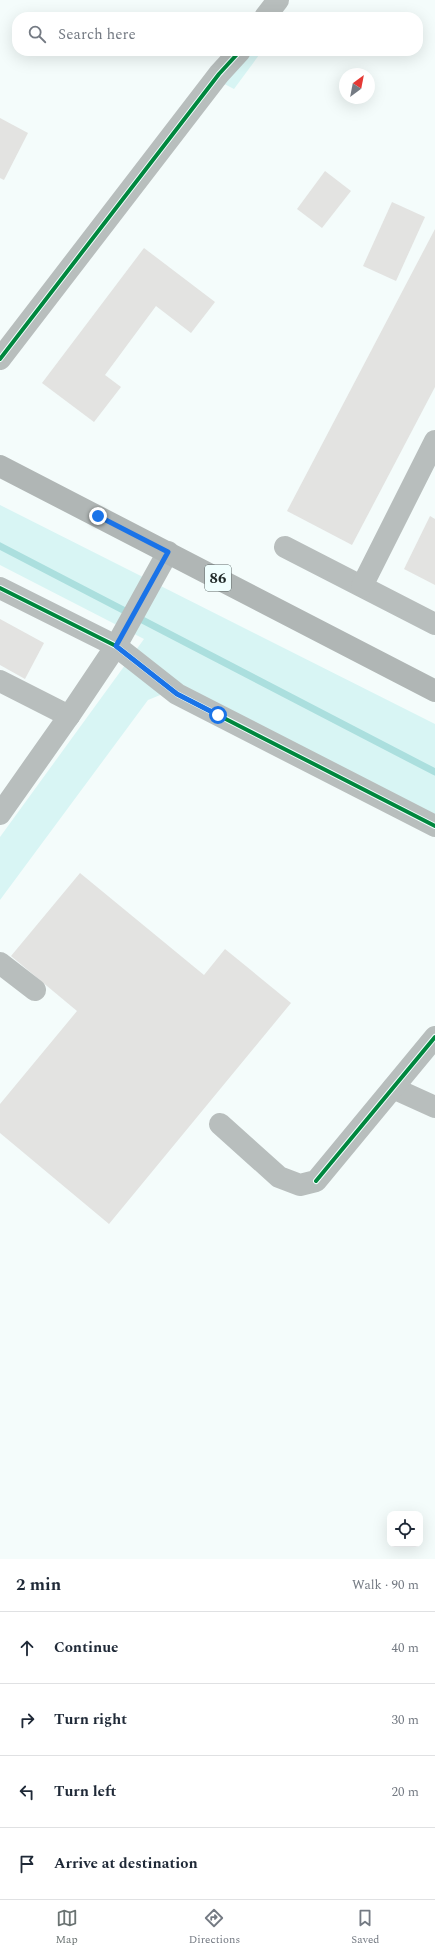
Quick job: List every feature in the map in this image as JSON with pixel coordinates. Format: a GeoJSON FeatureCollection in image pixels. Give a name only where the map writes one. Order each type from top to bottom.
{"type":"FeatureCollection","features":[{"type":"Feature","properties":{"kind":"main road","name":"86"},"geometry":{"type":"LineString","coordinates":[[0,466],[435,691]]}},
{"type":"Feature","properties":{"kind":"street"},"geometry":{"type":"LineString","coordinates":[[269,12],[278,0]]}},
{"type":"Feature","properties":{"kind":"street"},"geometry":{"type":"LineString","coordinates":[[0,359],[219,74],[235,56]]}},
{"type":"Feature","properties":{"kind":"street"},"geometry":{"type":"LineString","coordinates":[[362,586],[435,441]]}},
{"type":"Feature","properties":{"kind":"street"},"geometry":{"type":"LineString","coordinates":[[285,546],[435,624]]}},
{"type":"Feature","properties":{"kind":"street"},"geometry":{"type":"LineString","coordinates":[[0,814],[69,716],[119,640],[168,552]]}},
{"type":"Feature","properties":{"kind":"street"},"geometry":{"type":"LineString","coordinates":[[0,588],[119,640],[177,694],[435,826]]}},
{"type":"Feature","properties":{"kind":"street"},"geometry":{"type":"LineString","coordinates":[[0,681],[69,716]]}},
{"type":"Feature","properties":{"kind":"street"},"geometry":{"type":"LineString","coordinates":[[0,963],[35,990]]}},
{"type":"Feature","properties":{"kind":"street"},"geometry":{"type":"LineString","coordinates":[[220,1124],[279,1177],[300,1186],[316,1181],[435,1037]]}},
{"type":"Feature","properties":{"kind":"street"},"geometry":{"type":"LineString","coordinates":[[393,1088],[435,1107]]}},
{"type":"Feature","properties":{"kind":"shaded area"},"geometry":{"type":"Polygon","coordinates":[[[222,56],[258,56],[234,89],[207,75],[222,56]]]}},
{"type":"Feature","properties":{"kind":"shaded area"},"geometry":{"type":"Polygon","coordinates":[[[0,505],[435,724],[435,822],[170,691],[148,700],[0,900],[0,837],[144,639],[0,565],[0,505]]]}},
{"type":"Feature","properties":{"kind":"building"},"geometry":{"type":"Polygon","coordinates":[[[0,118],[28,133],[4,180],[0,178],[0,118]]]}},
{"type":"Feature","properties":{"kind":"building"},"geometry":{"type":"Polygon","coordinates":[[[325,171],[351,191],[322,228],[297,209],[325,171]]]}},
{"type":"Feature","properties":{"kind":"building"},"geometry":{"type":"Polygon","coordinates":[[[392,202],[425,217],[396,281],[363,266],[392,202]]]}},
{"type":"Feature","properties":{"kind":"building"},"geometry":{"type":"Polygon","coordinates":[[[435,229],[435,387],[352,545],[287,511],[435,229]]]}},
{"type":"Feature","properties":{"kind":"building"},"geometry":{"type":"Polygon","coordinates":[[[144,248],[215,302],[191,333],[156,306],[105,375],[121,387],[94,422],[42,383],[144,248]]]}},
{"type":"Feature","properties":{"kind":"building"},"geometry":{"type":"Polygon","coordinates":[[[430,516],[435,519],[435,585],[404,569],[430,516]]]}},
{"type":"Feature","properties":{"kind":"building"},"geometry":{"type":"Polygon","coordinates":[[[0,619],[44,643],[25,679],[0,665],[0,619]]]}},
{"type":"Feature","properties":{"kind":"building"},"geometry":{"type":"Polygon","coordinates":[[[80,873],[204,975],[225,949],[291,1003],[109,1224],[0,1133],[0,1104],[77,1011],[11,956],[80,873]]]}},
{"type":"Feature","properties":{"kind":"waterway"},"geometry":{"type":"LineString","coordinates":[[0,546],[435,772]]}},
{"type":"Feature","properties":{"kind":"cycle path"},"geometry":{"type":"LineString","coordinates":[[0,359],[219,74],[235,56]]}},
{"type":"Feature","properties":{"kind":"cycle path"},"geometry":{"type":"LineString","coordinates":[[0,588],[116,646],[177,694],[435,826]]}},
{"type":"Feature","properties":{"kind":"cycle path"},"geometry":{"type":"LineString","coordinates":[[316,1181],[435,1037]]}},
{"type":"Feature","properties":{"kind":"route"},"geometry":{"type":"LineString","coordinates":[[98,516],[168,552],[116,646],[177,694],[218,715]]}}]}
